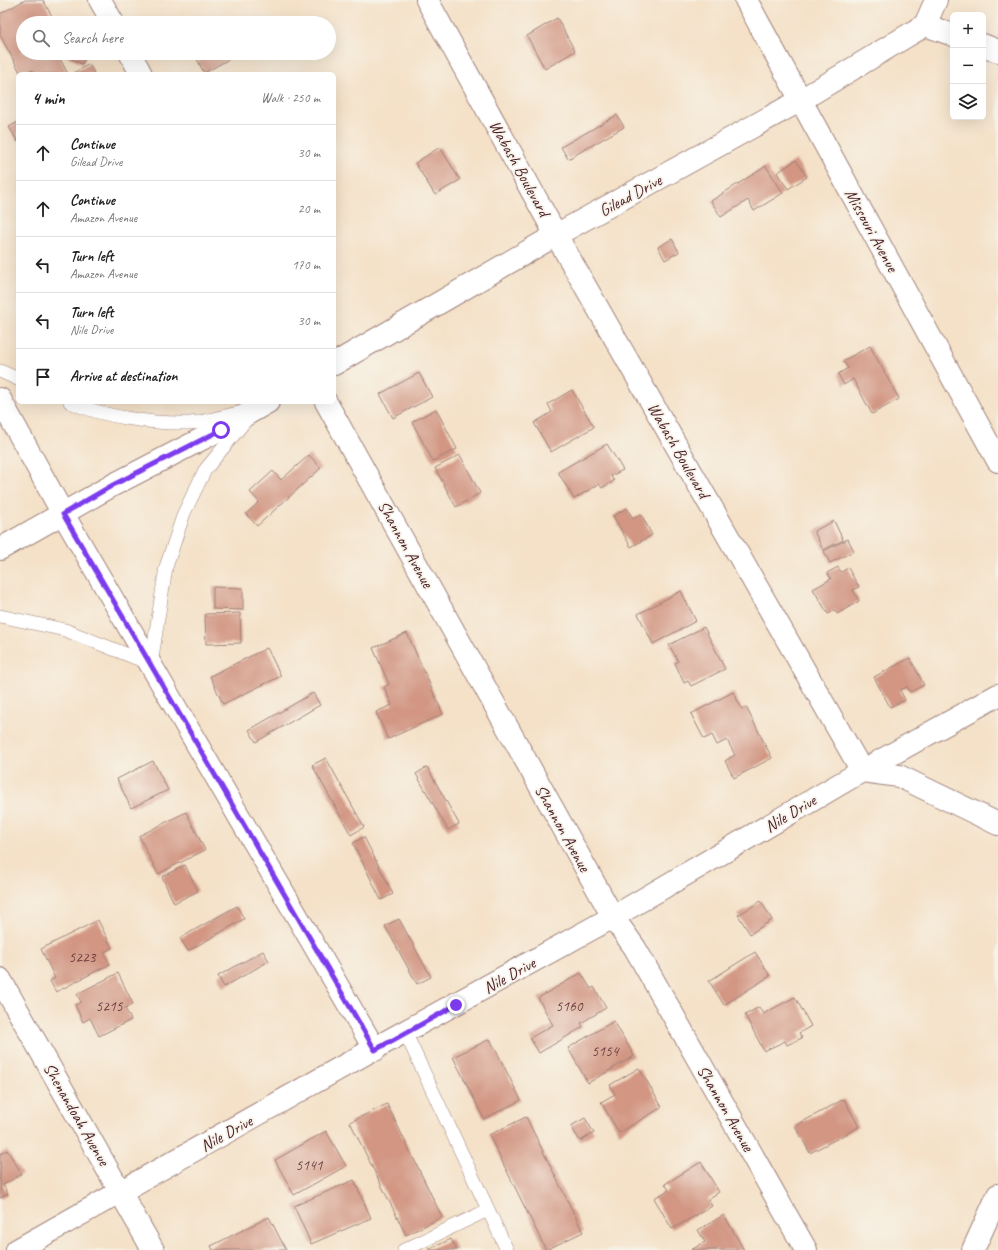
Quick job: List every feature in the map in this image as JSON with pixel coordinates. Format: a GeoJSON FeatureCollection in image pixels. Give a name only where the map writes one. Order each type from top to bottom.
{"type":"FeatureCollection","features":[{"type":"Feature","properties":{"kind":"street"},"geometry":{"type":"LineString","coordinates":[[100,0],[109,16]]}},
{"type":"Feature","properties":{"kind":"street","name":"Wabash Boulevard"},"geometry":{"type":"LineString","coordinates":[[427,0],[556,235],[862,771]]}},
{"type":"Feature","properties":{"kind":"street","name":"Missouri Avenue"},"geometry":{"type":"LineString","coordinates":[[746,0],[998,461]]}},
{"type":"Feature","properties":{"kind":"street"},"geometry":{"type":"LineString","coordinates":[[936,0],[925,25],[950,34]]}},
{"type":"Feature","properties":{"kind":"street","name":"Gilead Drive"},"geometry":{"type":"LineString","coordinates":[[336,363],[556,235],[801,100],[925,25]]}},
{"type":"Feature","properties":{"kind":"street"},"geometry":{"type":"LineString","coordinates":[[986,46],[998,51]]}},
{"type":"Feature","properties":{"kind":"street"},"geometry":{"type":"LineString","coordinates":[[134,60],[140,72]]}},
{"type":"Feature","properties":{"kind":"street"},"geometry":{"type":"LineString","coordinates":[[0,399],[63,514],[375,1050]]}},
{"type":"Feature","properties":{"kind":"street","name":"Shannon Avenue"},"geometry":{"type":"LineString","coordinates":[[327,404],[613,917],[635,948],[806,1250]]}},
{"type":"Feature","properties":{"kind":"street"},"geometry":{"type":"LineString","coordinates":[[0,549],[113,485],[221,430],[262,406]]}},
{"type":"Feature","properties":{"kind":"street","name":"Nile Drive"},"geometry":{"type":"LineString","coordinates":[[17,1250],[613,917],[862,771],[998,695]]}},
{"type":"Feature","properties":{"kind":"street"},"geometry":{"type":"LineString","coordinates":[[862,771],[898,776],[998,824]]}},
{"type":"Feature","properties":{"kind":"street","name":"Shenandoah Avenue"},"geometry":{"type":"LineString","coordinates":[[0,979],[122,1192],[153,1250]]}},
{"type":"Feature","properties":{"kind":"street"},"geometry":{"type":"LineString","coordinates":[[973,1250],[998,1195]]}},
{"type":"Feature","properties":{"kind":"lane"},"geometry":{"type":"LineString","coordinates":[[0,371],[16,378]]}},
{"type":"Feature","properties":{"kind":"lane"},"geometry":{"type":"LineString","coordinates":[[75,404],[86,409],[145,420],[191,423],[262,406]]}},
{"type":"Feature","properties":{"kind":"lane"},"geometry":{"type":"LineString","coordinates":[[0,616],[65,630],[151,664],[166,567],[184,513],[204,470],[262,406]]}},
{"type":"Feature","properties":{"kind":"lane"},"geometry":{"type":"LineString","coordinates":[[405,1032],[507,1250]]}},
{"type":"Feature","properties":{"kind":"lane"},"geometry":{"type":"LineString","coordinates":[[404,1250],[488,1210]]}},
{"type":"Feature","properties":{"kind":"building"},"geometry":{"type":"Polygon","coordinates":[[[25,0],[43,0],[52,16],[16,16],[16,60],[61,60],[67,72],[34,72],[33,70],[20,72],[0,35],[0,14],[25,0]]]}},
{"type":"Feature","properties":{"kind":"building"},"geometry":{"type":"Polygon","coordinates":[[[557,18],[575,51],[545,69],[527,36],[557,18]]]}},
{"type":"Feature","properties":{"kind":"building"},"geometry":{"type":"Polygon","coordinates":[[[74,60],[84,60],[82,64],[74,60]]]}},
{"type":"Feature","properties":{"kind":"building"},"geometry":{"type":"Polygon","coordinates":[[[198,60],[227,60],[206,72],[204,72],[198,60]]]}},
{"type":"Feature","properties":{"kind":"building"},"geometry":{"type":"Polygon","coordinates":[[[89,64],[93,72],[75,72],[89,64]]]}},
{"type":"Feature","properties":{"kind":"building"},"geometry":{"type":"Polygon","coordinates":[[[617,115],[624,127],[568,159],[561,147],[617,115]]]}},
{"type":"Feature","properties":{"kind":"building"},"geometry":{"type":"Polygon","coordinates":[[[16,123],[16,139],[9,127],[16,123]]]}},
{"type":"Feature","properties":{"kind":"building"},"geometry":{"type":"Polygon","coordinates":[[[440,147],[460,180],[435,195],[415,163],[440,147]]]}},
{"type":"Feature","properties":{"kind":"building"},"geometry":{"type":"Polygon","coordinates":[[[796,160],[807,177],[788,189],[777,173],[796,160]]]}},
{"type":"Feature","properties":{"kind":"building"},"geometry":{"type":"Polygon","coordinates":[[[766,166],[783,193],[754,211],[748,200],[721,217],[711,201],[766,166]]]}},
{"type":"Feature","properties":{"kind":"building"},"geometry":{"type":"Polygon","coordinates":[[[672,239],[679,252],[665,260],[658,247],[672,239]]]}},
{"type":"Feature","properties":{"kind":"building"},"geometry":{"type":"Polygon","coordinates":[[[870,346],[899,399],[872,414],[853,379],[844,385],[838,374],[848,368],[843,361],[870,346]]]}},
{"type":"Feature","properties":{"kind":"building"},"geometry":{"type":"Polygon","coordinates":[[[419,373],[432,397],[393,418],[380,394],[419,373]]]}},
{"type":"Feature","properties":{"kind":"building"},"geometry":{"type":"Polygon","coordinates":[[[572,390],[594,427],[551,452],[534,423],[552,412],[548,404],[572,390]]]}},
{"type":"Feature","properties":{"kind":"building"},"geometry":{"type":"Polygon","coordinates":[[[436,409],[457,449],[433,461],[412,422],[436,409]]]}},
{"type":"Feature","properties":{"kind":"building"},"geometry":{"type":"Polygon","coordinates":[[[607,444],[623,470],[611,476],[614,481],[602,488],[599,484],[574,499],[558,472],[607,444]]]}},
{"type":"Feature","properties":{"kind":"building"},"geometry":{"type":"Polygon","coordinates":[[[309,455],[321,468],[257,526],[246,514],[259,502],[250,492],[273,471],[281,480],[309,455]]]}},
{"type":"Feature","properties":{"kind":"building"},"geometry":{"type":"Polygon","coordinates":[[[460,455],[480,493],[456,507],[435,468],[460,455]]]}},
{"type":"Feature","properties":{"kind":"building"},"geometry":{"type":"Polygon","coordinates":[[[627,508],[633,519],[641,514],[652,535],[631,547],[613,516],[627,508]]]}},
{"type":"Feature","properties":{"kind":"building"},"geometry":{"type":"Polygon","coordinates":[[[834,521],[843,540],[823,550],[814,531],[834,521]]]}},
{"type":"Feature","properties":{"kind":"building"},"geometry":{"type":"Polygon","coordinates":[[[848,539],[854,551],[830,563],[824,551],[848,539]]]}},
{"type":"Feature","properties":{"kind":"building"},"geometry":{"type":"Polygon","coordinates":[[[838,567],[841,572],[848,568],[859,587],[853,590],[859,601],[837,614],[835,610],[828,614],[813,589],[831,579],[827,573],[838,567]]]}},
{"type":"Feature","properties":{"kind":"building"},"geometry":{"type":"Polygon","coordinates":[[[213,587],[243,588],[243,610],[213,609],[213,587]]]}},
{"type":"Feature","properties":{"kind":"building"},"geometry":{"type":"Polygon","coordinates":[[[681,591],[696,621],[653,644],[638,614],[681,591]]]}},
{"type":"Feature","properties":{"kind":"building"},"geometry":{"type":"Polygon","coordinates":[[[240,613],[241,643],[206,644],[205,614],[240,613]]]}},
{"type":"Feature","properties":{"kind":"building"},"geometry":{"type":"Polygon","coordinates":[[[704,627],[725,669],[691,686],[688,681],[684,683],[675,663],[678,661],[669,645],[704,627]]]}},
{"type":"Feature","properties":{"kind":"building"},"geometry":{"type":"Polygon","coordinates":[[[407,633],[443,714],[388,739],[376,712],[392,705],[384,687],[389,684],[373,648],[407,633]]]}},
{"type":"Feature","properties":{"kind":"building"},"geometry":{"type":"Polygon","coordinates":[[[267,648],[281,676],[223,704],[210,676],[267,648]]]}},
{"type":"Feature","properties":{"kind":"building"},"geometry":{"type":"Polygon","coordinates":[[[910,658],[924,685],[910,692],[907,687],[900,690],[905,700],[890,707],[874,677],[910,658]]]}},
{"type":"Feature","properties":{"kind":"building"},"geometry":{"type":"Polygon","coordinates":[[[733,692],[742,709],[746,707],[772,758],[734,778],[725,761],[735,755],[727,740],[717,745],[712,735],[704,739],[691,714],[733,692]]]}},
{"type":"Feature","properties":{"kind":"building"},"geometry":{"type":"Polygon","coordinates":[[[313,693],[320,705],[256,742],[249,730],[313,693]]]}},
{"type":"Feature","properties":{"kind":"building"},"geometry":{"type":"Polygon","coordinates":[[[326,758],[364,827],[351,835],[312,765],[326,758]]]}},
{"type":"Feature","properties":{"kind":"building"},"geometry":{"type":"Polygon","coordinates":[[[153,761],[168,790],[131,808],[117,779],[153,761]]]}},
{"type":"Feature","properties":{"kind":"building"},"geometry":{"type":"Polygon","coordinates":[[[427,767],[459,824],[448,830],[416,774],[427,767]]]}},
{"type":"Feature","properties":{"kind":"building"},"geometry":{"type":"Polygon","coordinates":[[[186,812],[205,850],[158,874],[139,836],[186,812]]]}},
{"type":"Feature","properties":{"kind":"building"},"geometry":{"type":"Polygon","coordinates":[[[364,837],[393,894],[381,900],[353,843],[364,837]]]}},
{"type":"Feature","properties":{"kind":"building"},"geometry":{"type":"Polygon","coordinates":[[[185,865],[198,891],[174,903],[162,877],[185,865]]]}},
{"type":"Feature","properties":{"kind":"building"},"geometry":{"type":"Polygon","coordinates":[[[761,901],[772,920],[750,934],[738,915],[761,901]]]}},
{"type":"Feature","properties":{"kind":"building"},"geometry":{"type":"Polygon","coordinates":[[[237,906],[244,919],[188,951],[180,938],[237,906]]]}},
{"type":"Feature","properties":{"kind":"building"},"geometry":{"type":"Polygon","coordinates":[[[399,919],[431,977],[417,984],[385,926],[399,919]]]}},
{"type":"Feature","properties":{"kind":"building"},"geometry":{"type":"Polygon","coordinates":[[[98,920],[112,948],[104,952],[110,964],[56,992],[50,981],[55,978],[41,949],[98,920]]]}},
{"type":"Feature","properties":{"kind":"building"},"geometry":{"type":"Polygon","coordinates":[[[263,951],[269,961],[224,987],[218,976],[263,951]]]}},
{"type":"Feature","properties":{"kind":"building"},"geometry":{"type":"Polygon","coordinates":[[[755,952],[770,976],[724,1005],[709,981],[755,952]]]}},
{"type":"Feature","properties":{"kind":"building"},"geometry":{"type":"Polygon","coordinates":[[[118,973],[133,1004],[125,1008],[131,1020],[99,1036],[90,1018],[83,1022],[75,1005],[81,1002],[77,994],[118,973]]]}},
{"type":"Feature","properties":{"kind":"building"},"geometry":{"type":"Polygon","coordinates":[[[581,973],[591,989],[594,987],[606,1008],[581,1023],[583,1027],[539,1053],[530,1038],[553,1025],[538,998],[581,973]]]}},
{"type":"Feature","properties":{"kind":"building"},"geometry":{"type":"Polygon","coordinates":[[[795,997],[811,1026],[799,1033],[802,1038],[787,1045],[785,1041],[764,1051],[745,1015],[759,1007],[763,1014],[795,997]]]}},
{"type":"Feature","properties":{"kind":"building"},"geometry":{"type":"Polygon","coordinates":[[[614,1021],[634,1056],[588,1083],[568,1048],[614,1021]]]}},
{"type":"Feature","properties":{"kind":"building"},"geometry":{"type":"Polygon","coordinates":[[[490,1039],[521,1100],[484,1119],[453,1057],[490,1039]]]}},
{"type":"Feature","properties":{"kind":"building"},"geometry":{"type":"Polygon","coordinates":[[[639,1068],[662,1107],[619,1133],[601,1102],[615,1094],[610,1085],[639,1068]]]}},
{"type":"Feature","properties":{"kind":"building"},"geometry":{"type":"Polygon","coordinates":[[[844,1099],[859,1127],[810,1153],[795,1126],[844,1099]]]}},
{"type":"Feature","properties":{"kind":"building"},"geometry":{"type":"Polygon","coordinates":[[[387,1104],[442,1217],[406,1235],[350,1122],[387,1104]]]}},
{"type":"Feature","properties":{"kind":"building"},"geometry":{"type":"Polygon","coordinates":[[[526,1117],[583,1232],[546,1250],[489,1135],[526,1117]]]}},
{"type":"Feature","properties":{"kind":"building"},"geometry":{"type":"Polygon","coordinates":[[[585,1118],[594,1133],[580,1141],[571,1126],[585,1118]]]}},
{"type":"Feature","properties":{"kind":"building"},"geometry":{"type":"Polygon","coordinates":[[[326,1131],[346,1166],[294,1195],[275,1160],[326,1131]]]}},
{"type":"Feature","properties":{"kind":"building"},"geometry":{"type":"Polygon","coordinates":[[[7,1150],[22,1174],[3,1185],[8,1194],[0,1198],[0,1154],[7,1150]]]}},
{"type":"Feature","properties":{"kind":"building"},"geometry":{"type":"Polygon","coordinates":[[[701,1162],[719,1192],[708,1199],[712,1206],[672,1229],[654,1198],[669,1190],[665,1184],[701,1162]]]}},
{"type":"Feature","properties":{"kind":"building"},"geometry":{"type":"Polygon","coordinates":[[[354,1180],[371,1218],[311,1244],[294,1206],[354,1180]]]}},
{"type":"Feature","properties":{"kind":"building"},"geometry":{"type":"Polygon","coordinates":[[[724,1215],[744,1250],[691,1250],[705,1242],[698,1230],[724,1215]]]}},
{"type":"Feature","properties":{"kind":"building"},"geometry":{"type":"Polygon","coordinates":[[[269,1217],[286,1250],[213,1250],[211,1246],[269,1217]]]}},
{"type":"Feature","properties":{"kind":"building"},"geometry":{"type":"Polygon","coordinates":[[[451,1239],[457,1250],[428,1250],[451,1239]]]}},
{"type":"Feature","properties":{"kind":"route"},"geometry":{"type":"LineString","coordinates":[[221,430],[113,485],[63,514],[375,1050],[456,1005]]}}]}
